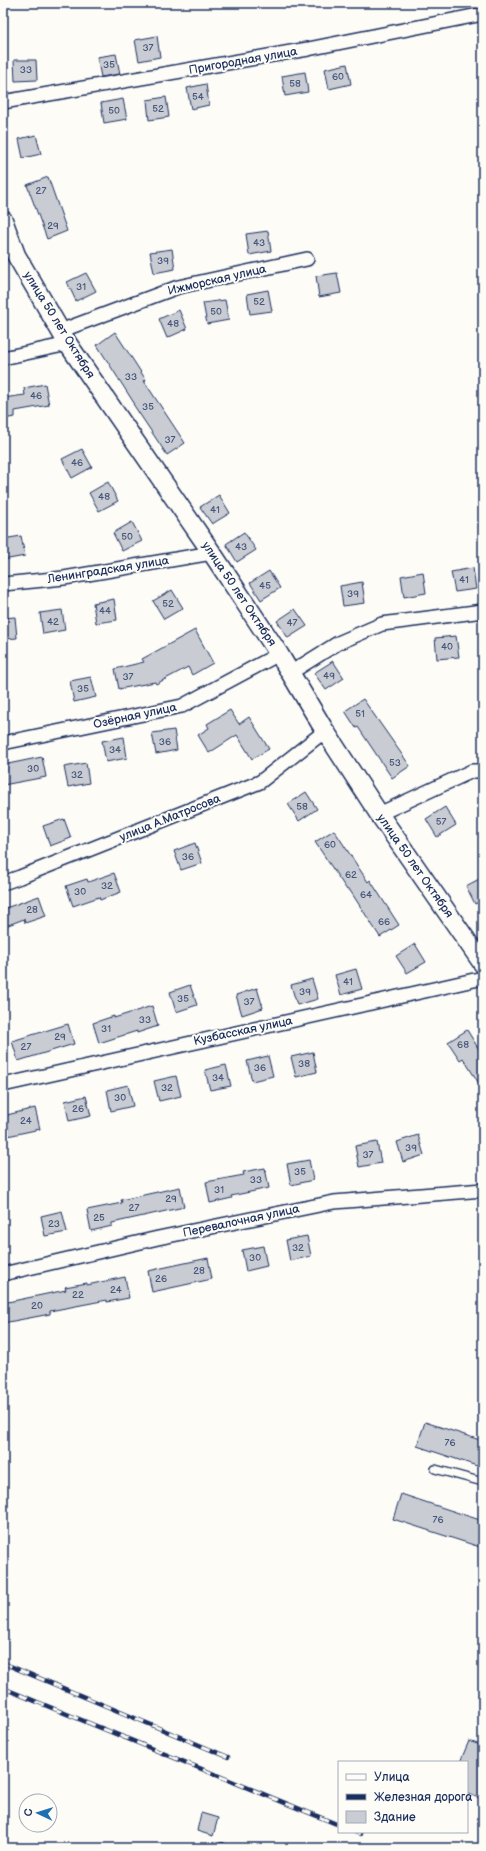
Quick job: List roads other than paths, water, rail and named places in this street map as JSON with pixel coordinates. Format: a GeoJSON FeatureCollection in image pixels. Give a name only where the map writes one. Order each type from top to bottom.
{"type":"FeatureCollection","features":[{"type":"Feature","properties":{"kind":"main road","name":"улица 50 лет Октября"},"geometry":{"type":"LineString","coordinates":[[3,220],[16,256],[64,337],[280,654],[325,731],[378,814],[483,964]]}},
{"type":"Feature","properties":{"kind":"street","name":"Пригородная улица"},"geometry":{"type":"LineString","coordinates":[[3,102],[308,49],[483,14]]}},
{"type":"Feature","properties":{"kind":"street","name":"Ижморская улица"},"geometry":{"type":"LineString","coordinates":[[3,358],[64,337],[178,287],[307,259]]}},
{"type":"Feature","properties":{"kind":"street","name":"Ленинградская улица"},"geometry":{"type":"LineString","coordinates":[[3,584],[64,578],[212,553]]}},
{"type":"Feature","properties":{"kind":"street"},"geometry":{"type":"LineString","coordinates":[[290,673],[338,642],[382,624],[483,611]]}},
{"type":"Feature","properties":{"kind":"street","name":"Озёрная улица"},"geometry":{"type":"LineString","coordinates":[[3,743],[182,706],[280,654]]}},
{"type":"Feature","properties":{"kind":"street","name":"улица А.Матросова"},"geometry":{"type":"LineString","coordinates":[[3,883],[260,782],[325,731]]}},
{"type":"Feature","properties":{"kind":"street"},"geometry":{"type":"LineString","coordinates":[[378,814],[472,771],[483,771]]}},
{"type":"Feature","properties":{"kind":"street","name":"Кузбасская улица"},"geometry":{"type":"LineString","coordinates":[[3,1084],[483,978]]}},
{"type":"Feature","properties":{"kind":"street","name":"Перевалочная улица"},"geometry":{"type":"LineString","coordinates":[[3,1274],[158,1238],[334,1202],[483,1190]]}},
{"type":"Feature","properties":{"kind":"lane"},"geometry":{"type":"LineString","coordinates":[[435,1469],[483,1482]]}},
{"type":"Feature","properties":{"kind":"railway"},"geometry":{"type":"LineString","coordinates":[[3,1663],[228,1757]]}},
{"type":"Feature","properties":{"kind":"railway"},"geometry":{"type":"LineString","coordinates":[[3,1688],[338,1825]]}}]}
